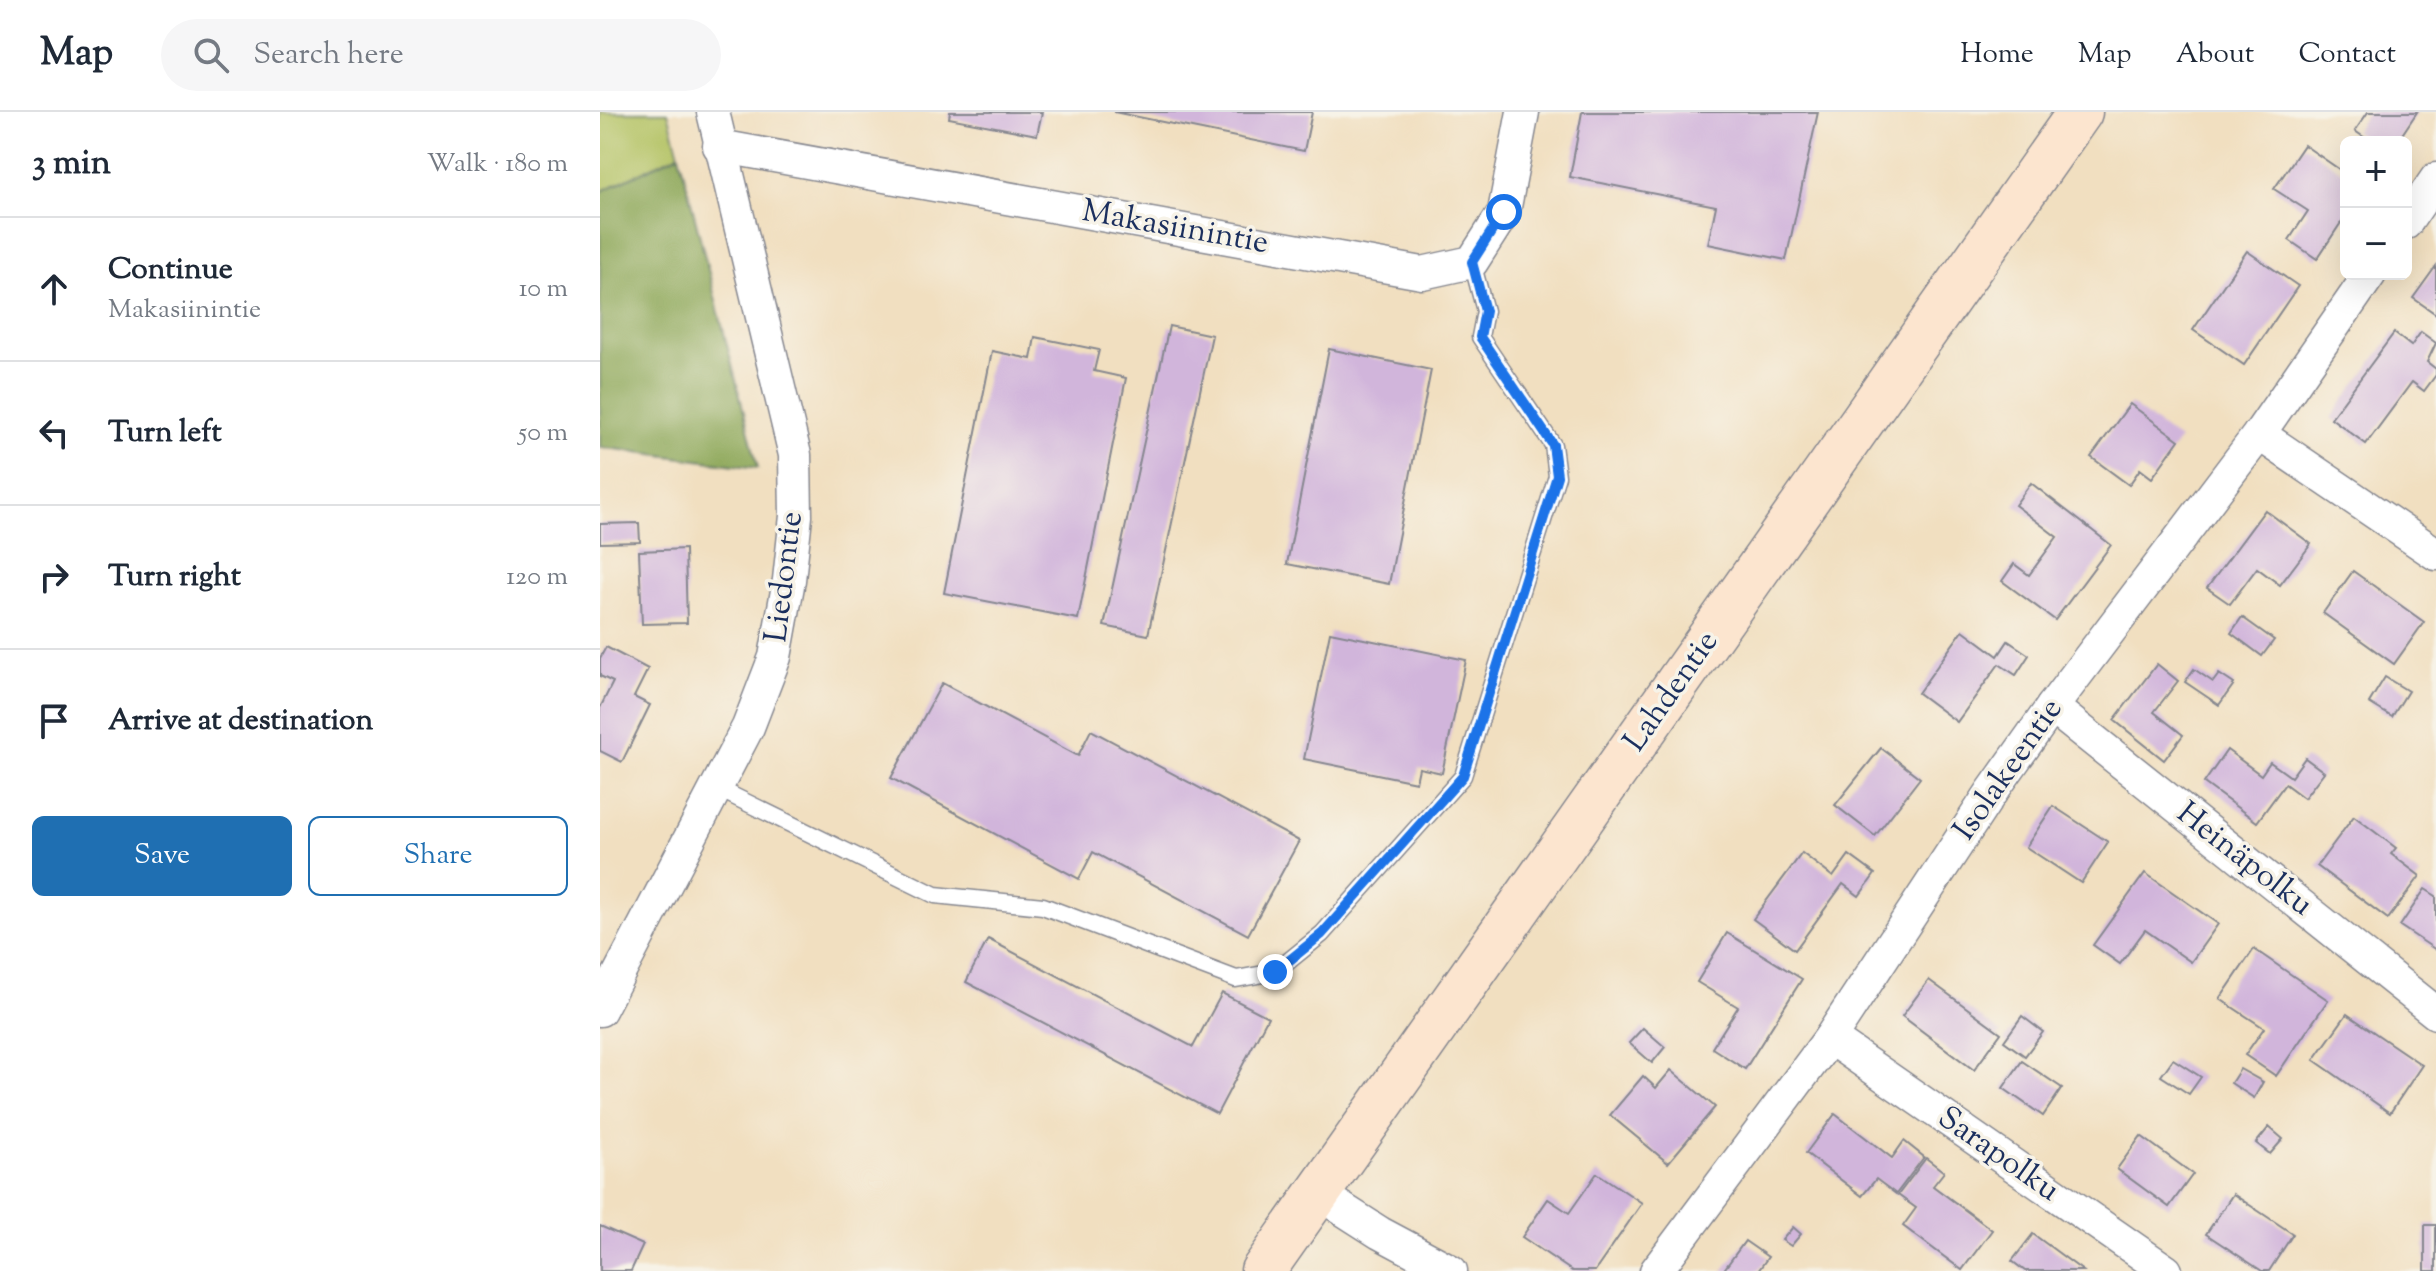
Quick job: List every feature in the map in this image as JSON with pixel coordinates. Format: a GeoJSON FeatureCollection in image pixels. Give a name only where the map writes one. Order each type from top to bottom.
{"type":"FeatureCollection","features":[{"type":"Feature","properties":{"kind":"main road","name":"Lahdentie"},"geometry":{"type":"LineString","coordinates":[[1263,1271],[2080,112]]}},
{"type":"Feature","properties":{"kind":"street","name":"Liedontie"},"geometry":{"type":"LineString","coordinates":[[600,1010],[748,727],[775,657],[789,580],[796,516],[795,455],[713,112]]}},
{"type":"Feature","properties":{"kind":"street"},"geometry":{"type":"LineString","coordinates":[[1472,262],[1504,212],[1523,112]]}},
{"type":"Feature","properties":{"kind":"street","name":"Makasiinintie"},"geometry":{"type":"LineString","coordinates":[[719,146],[1422,273],[1472,262]]}},
{"type":"Feature","properties":{"kind":"street"},"geometry":{"type":"LineString","coordinates":[[2412,214],[2436,179]]}},
{"type":"Feature","properties":{"kind":"street","name":"Isolakeentie"},"geometry":{"type":"LineString","coordinates":[[1656,1271],[1830,1038],[1982,806],[2052,707],[2259,434],[2366,280]]}},
{"type":"Feature","properties":{"kind":"street"},"geometry":{"type":"LineString","coordinates":[[2259,434],[2436,554]]}},
{"type":"Feature","properties":{"kind":"street","name":"Heinäpolku"},"geometry":{"type":"LineString","coordinates":[[2052,707],[2436,1013]]}},
{"type":"Feature","properties":{"kind":"street","name":"Sarapolku"},"geometry":{"type":"LineString","coordinates":[[1830,1038],[2166,1271]]}},
{"type":"Feature","properties":{"kind":"street"},"geometry":{"type":"LineString","coordinates":[[1319,1194],[1380,1233],[1451,1271]]}},
{"type":"Feature","properties":{"kind":"lane"},"geometry":{"type":"LineString","coordinates":[[715,787],[935,895],[1043,906],[1236,979],[1275,972],[1322,934],[1463,776],[1557,476],[1553,445],[1480,337],[1485,311],[1472,262]]}},
{"type":"Feature","properties":{"kind":"green space"},"geometry":{"type":"Polygon","coordinates":[[[600,112],[668,112],[679,154],[600,192],[600,112]]]}},
{"type":"Feature","properties":{"kind":"green space"},"geometry":{"type":"Polygon","coordinates":[[[679,154],[758,468],[600,447],[600,192],[679,154]]]}},
{"type":"Feature","properties":{"kind":"building"},"geometry":{"type":"Polygon","coordinates":[[[950,112],[1042,112],[1037,135],[949,118],[950,112]]]}},
{"type":"Feature","properties":{"kind":"building"},"geometry":{"type":"Polygon","coordinates":[[[1114,112],[1312,112],[1304,151],[1114,112]]]}},
{"type":"Feature","properties":{"kind":"building"},"geometry":{"type":"Polygon","coordinates":[[[1582,112],[1818,112],[1786,260],[1708,244],[1716,206],[1570,177],[1582,112]]]}},
{"type":"Feature","properties":{"kind":"building"},"geometry":{"type":"Polygon","coordinates":[[[2368,112],[2417,112],[2401,136],[2362,136],[2355,131],[2368,112]]]}},
{"type":"Feature","properties":{"kind":"building"},"geometry":{"type":"Polygon","coordinates":[[[2304,145],[2340,170],[2340,224],[2317,259],[2289,240],[2308,211],[2274,189],[2304,145]]]}},
{"type":"Feature","properties":{"kind":"building"},"geometry":{"type":"Polygon","coordinates":[[[2247,251],[2298,286],[2244,365],[2193,330],[2247,251]]]}},
{"type":"Feature","properties":{"kind":"building"},"geometry":{"type":"Polygon","coordinates":[[[2436,266],[2436,314],[2413,298],[2436,266]]]}},
{"type":"Feature","properties":{"kind":"building"},"geometry":{"type":"Polygon","coordinates":[[[1169,326],[1212,335],[1148,635],[1104,626],[1169,326]]]}},
{"type":"Feature","properties":{"kind":"building"},"geometry":{"type":"Polygon","coordinates":[[[2421,332],[2436,343],[2427,362],[2436,369],[2436,375],[2424,391],[2412,382],[2366,444],[2331,418],[2394,333],[2411,346],[2421,332]]]}},
{"type":"Feature","properties":{"kind":"building"},"geometry":{"type":"Polygon","coordinates":[[[1035,337],[1099,350],[1094,371],[1126,378],[1078,619],[944,593],[992,351],[1031,359],[1035,337]]]}},
{"type":"Feature","properties":{"kind":"building"},"geometry":{"type":"Polygon","coordinates":[[[1329,349],[1431,370],[1389,584],[1287,564],[1329,349]]]}},
{"type":"Feature","properties":{"kind":"building"},"geometry":{"type":"Polygon","coordinates":[[[2130,404],[2179,440],[2152,478],[2140,469],[2129,485],[2091,457],[2130,404]]]}},
{"type":"Feature","properties":{"kind":"building"},"geometry":{"type":"Polygon","coordinates":[[[2031,483],[2111,545],[2055,620],[2002,581],[2014,564],[2029,575],[2057,537],[2015,505],[2031,483]]]}},
{"type":"Feature","properties":{"kind":"building"},"geometry":{"type":"Polygon","coordinates":[[[2265,510],[2311,544],[2280,585],[2257,568],[2230,604],[2207,588],[2265,510]]]}},
{"type":"Feature","properties":{"kind":"building"},"geometry":{"type":"Polygon","coordinates":[[[639,523],[640,542],[600,543],[600,524],[639,523]]]}},
{"type":"Feature","properties":{"kind":"building"},"geometry":{"type":"Polygon","coordinates":[[[685,549],[687,623],[642,624],[639,551],[685,549]]]}},
{"type":"Feature","properties":{"kind":"building"},"geometry":{"type":"Polygon","coordinates":[[[2353,571],[2424,622],[2394,664],[2323,613],[2353,571]]]}},
{"type":"Feature","properties":{"kind":"building"},"geometry":{"type":"Polygon","coordinates":[[[2242,617],[2274,640],[2262,656],[2231,633],[2242,617]]]}},
{"type":"Feature","properties":{"kind":"building"},"geometry":{"type":"Polygon","coordinates":[[[1963,630],[1998,656],[2008,641],[2029,655],[2016,675],[1999,664],[1957,722],[1918,693],[1963,630]]]}},
{"type":"Feature","properties":{"kind":"building"},"geometry":{"type":"Polygon","coordinates":[[[1330,632],[1466,660],[1442,773],[1419,768],[1416,782],[1304,759],[1330,632]]]}},
{"type":"Feature","properties":{"kind":"building"},"geometry":{"type":"Polygon","coordinates":[[[606,647],[648,669],[634,697],[650,705],[622,762],[600,751],[600,708],[613,682],[600,676],[600,658],[606,647]]]}},
{"type":"Feature","properties":{"kind":"building"},"geometry":{"type":"Polygon","coordinates":[[[2157,664],[2178,681],[2154,712],[2183,735],[2164,760],[2114,720],[2157,664]]]}},
{"type":"Feature","properties":{"kind":"building"},"geometry":{"type":"Polygon","coordinates":[[[2194,669],[2213,682],[2219,674],[2234,684],[2219,705],[2185,682],[2194,669]]]}},
{"type":"Feature","properties":{"kind":"building"},"geometry":{"type":"Polygon","coordinates":[[[2385,677],[2408,691],[2392,717],[2369,703],[2385,677]]]}},
{"type":"Feature","properties":{"kind":"building"},"geometry":{"type":"Polygon","coordinates":[[[942,683],[1078,756],[1091,730],[1299,841],[1248,935],[1093,852],[1079,879],[891,778],[942,683]]]}},
{"type":"Feature","properties":{"kind":"building"},"geometry":{"type":"Polygon","coordinates":[[[1881,748],[1920,778],[1875,836],[1835,805],[1881,748]]]}},
{"type":"Feature","properties":{"kind":"building"},"geometry":{"type":"Polygon","coordinates":[[[2227,750],[2261,775],[2270,762],[2291,777],[2305,758],[2324,772],[2304,798],[2285,784],[2257,822],[2204,783],[2227,750]]]}},
{"type":"Feature","properties":{"kind":"building"},"geometry":{"type":"Polygon","coordinates":[[[2053,806],[2108,842],[2081,883],[2026,847],[2053,806]]]}},
{"type":"Feature","properties":{"kind":"building"},"geometry":{"type":"Polygon","coordinates":[[[2354,816],[2396,848],[2391,854],[2420,876],[2388,919],[2317,866],[2354,816]]]}},
{"type":"Feature","properties":{"kind":"building"},"geometry":{"type":"Polygon","coordinates":[[[1802,853],[1833,877],[1849,855],[1875,874],[1859,896],[1843,884],[1795,950],[1753,919],[1802,853]]]}},
{"type":"Feature","properties":{"kind":"building"},"geometry":{"type":"Polygon","coordinates":[[[2145,873],[2218,924],[2191,962],[2145,930],[2120,964],[2093,945],[2145,873]]]}},
{"type":"Feature","properties":{"kind":"building"},"geometry":{"type":"Polygon","coordinates":[[[2425,889],[2436,896],[2436,950],[2400,926],[2425,889]]]}},
{"type":"Feature","properties":{"kind":"building"},"geometry":{"type":"Polygon","coordinates":[[[1727,933],[1802,979],[1745,1069],[1712,1048],[1738,1007],[1697,982],[1727,933]]]}},
{"type":"Feature","properties":{"kind":"building"},"geometry":{"type":"Polygon","coordinates":[[[988,939],[1193,1047],[1222,993],[1268,1017],[1217,1114],[966,982],[988,939]]]}},
{"type":"Feature","properties":{"kind":"building"},"geometry":{"type":"Polygon","coordinates":[[[2254,949],[2328,1000],[2276,1076],[2245,1055],[2264,1028],[2220,999],[2254,949]]]}},
{"type":"Feature","properties":{"kind":"building"},"geometry":{"type":"Polygon","coordinates":[[[1929,980],[2001,1033],[1974,1070],[1902,1016],[1929,980]]]}},
{"type":"Feature","properties":{"kind":"building"},"geometry":{"type":"Polygon","coordinates":[[[2347,1014],[2422,1065],[2390,1113],[2314,1060],[2347,1014]]]}},
{"type":"Feature","properties":{"kind":"building"},"geometry":{"type":"Polygon","coordinates":[[[2022,1016],[2043,1032],[2025,1056],[2004,1041],[2022,1016]]]}},
{"type":"Feature","properties":{"kind":"building"},"geometry":{"type":"Polygon","coordinates":[[[1643,1028],[1665,1047],[1652,1063],[1629,1043],[1643,1028]]]}},
{"type":"Feature","properties":{"kind":"building"},"geometry":{"type":"Polygon","coordinates":[[[2173,1059],[2201,1077],[2189,1094],[2161,1076],[2173,1059]]]}},
{"type":"Feature","properties":{"kind":"building"},"geometry":{"type":"Polygon","coordinates":[[[2022,1061],[2062,1088],[2043,1116],[2003,1088],[2022,1061]]]}},
{"type":"Feature","properties":{"kind":"building"},"geometry":{"type":"Polygon","coordinates":[[[2240,1069],[2263,1082],[2254,1098],[2231,1083],[2240,1069]]]}},
{"type":"Feature","properties":{"kind":"building"},"geometry":{"type":"Polygon","coordinates":[[[1671,1070],[1715,1107],[1668,1163],[1610,1115],[1643,1076],[1656,1088],[1671,1070]]]}},
{"type":"Feature","properties":{"kind":"building"},"geometry":{"type":"Polygon","coordinates":[[[1835,1114],[1892,1158],[1904,1141],[1924,1157],[1896,1194],[1876,1179],[1862,1196],[1806,1153],[1835,1114]]]}},
{"type":"Feature","properties":{"kind":"building"},"geometry":{"type":"Polygon","coordinates":[[[2269,1127],[2283,1139],[2270,1154],[2256,1143],[2269,1127]]]}},
{"type":"Feature","properties":{"kind":"building"},"geometry":{"type":"Polygon","coordinates":[[[2141,1136],[2193,1174],[2169,1207],[2117,1169],[2141,1136]]]}},
{"type":"Feature","properties":{"kind":"building"},"geometry":{"type":"Polygon","coordinates":[[[1926,1158],[1944,1172],[1933,1186],[1992,1230],[1962,1270],[1903,1226],[1916,1208],[1898,1195],[1926,1158]]]}},
{"type":"Feature","properties":{"kind":"building"},"geometry":{"type":"Polygon","coordinates":[[[1597,1173],[1642,1203],[1595,1271],[1572,1271],[1522,1237],[1548,1199],[1569,1213],[1597,1173]]]}},
{"type":"Feature","properties":{"kind":"building"},"geometry":{"type":"Polygon","coordinates":[[[2233,1194],[2293,1234],[2269,1271],[2262,1271],[2206,1234],[2233,1194]]]}},
{"type":"Feature","properties":{"kind":"building"},"geometry":{"type":"Polygon","coordinates":[[[2425,1225],[2436,1225],[2436,1271],[2425,1271],[2425,1225]]]}},
{"type":"Feature","properties":{"kind":"building"},"geometry":{"type":"Polygon","coordinates":[[[600,1226],[643,1245],[631,1271],[600,1271],[600,1226]]]}},
{"type":"Feature","properties":{"kind":"building"},"geometry":{"type":"Polygon","coordinates":[[[1793,1227],[1801,1234],[1791,1246],[1782,1240],[1793,1227]]]}},
{"type":"Feature","properties":{"kind":"building"},"geometry":{"type":"Polygon","coordinates":[[[2033,1234],[2083,1271],[2025,1271],[2012,1261],[2033,1234]]]}},
{"type":"Feature","properties":{"kind":"building"},"geometry":{"type":"Polygon","coordinates":[[[1745,1241],[1768,1257],[1758,1271],[1723,1271],[1745,1241]]]}},
{"type":"Feature","properties":{"kind":"route"},"geometry":{"type":"LineString","coordinates":[[1275,972],[1322,934],[1463,776],[1557,476],[1553,445],[1480,337],[1485,311],[1472,262],[1504,212]]}}]}
